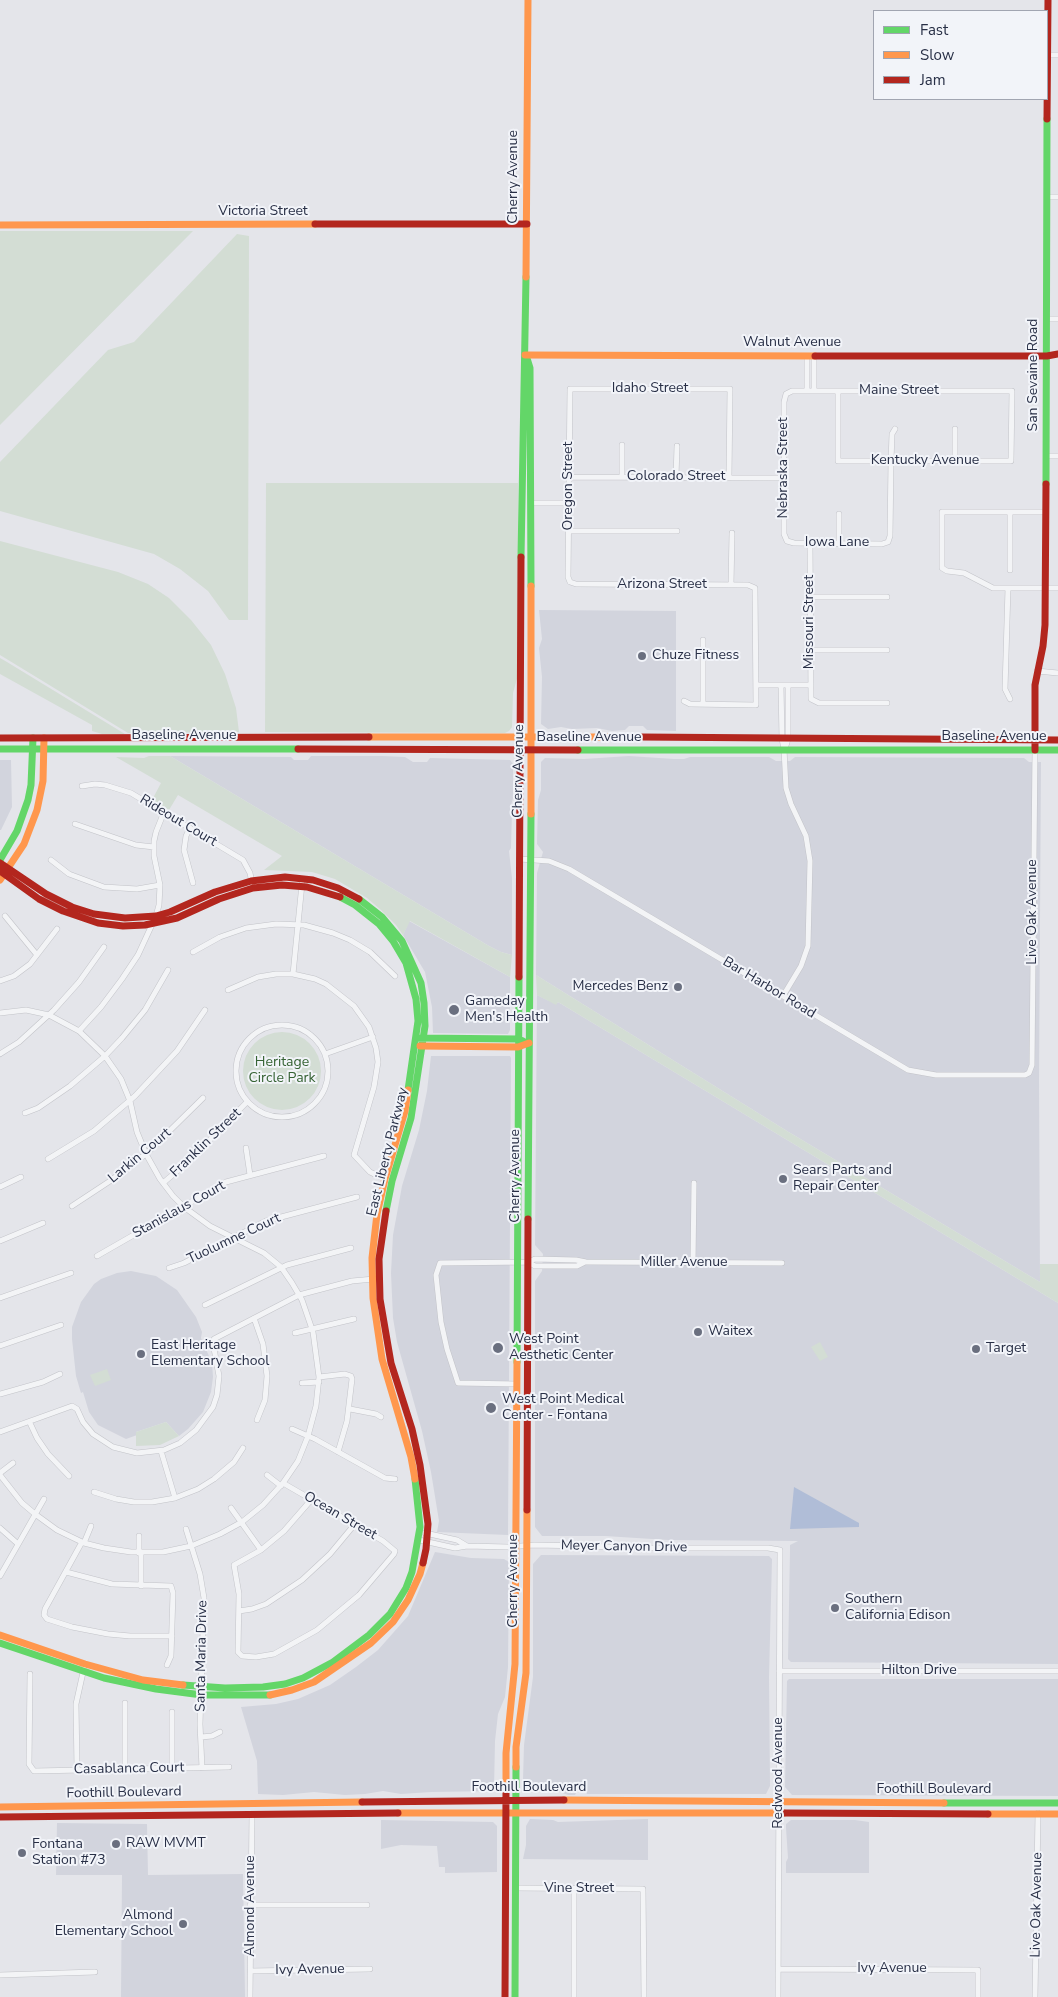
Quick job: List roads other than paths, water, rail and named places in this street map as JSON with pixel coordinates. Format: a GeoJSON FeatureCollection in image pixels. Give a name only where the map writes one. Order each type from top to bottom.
{"type":"FeatureCollection","features":[{"type":"Feature","properties":{"kind":"main road","name":"Cherry Avenue"},"geometry":{"type":"LineString","coordinates":[[505,1997],[505,1800],[507,1735],[515,1675],[519,859],[524,368],[526,355],[528,0]]}},
{"type":"Feature","properties":{"kind":"main road","name":"San Sevaine Road"},"geometry":{"type":"LineString","coordinates":[[1034,750],[1034,702],[1037,671],[1044,639],[1046,588],[1048,0]]}},
{"type":"Feature","properties":{"kind":"main road","name":"Victoria Street"},"geometry":{"type":"LineString","coordinates":[[0,225],[527,224]]}},
{"type":"Feature","properties":{"kind":"main road","name":"Walnut Avenue"},"geometry":{"type":"LineString","coordinates":[[526,355],[1047,356],[1058,354]]}},
{"type":"Feature","properties":{"kind":"main road","name":"Cherry Avenue"},"geometry":{"type":"LineString","coordinates":[[515,1997],[517,1739],[526,1673],[532,738],[530,368],[526,355]]}},
{"type":"Feature","properties":{"kind":"main road"},"geometry":{"type":"LineString","coordinates":[[1047,356],[1058,358]]}},
{"type":"Feature","properties":{"kind":"main road","name":"Baseline Avenue"},"geometry":{"type":"LineString","coordinates":[[0,738],[1058,740]]}},
{"type":"Feature","properties":{"kind":"main road"},"geometry":{"type":"LineString","coordinates":[[0,862],[14,838],[24,813],[31,784],[33,738]]}},
{"type":"Feature","properties":{"kind":"main road"},"geometry":{"type":"LineString","coordinates":[[3,874],[24,844],[37,810],[43,781],[44,738]]}},
{"type":"Feature","properties":{"kind":"main road","name":"Baseline Avenue"},"geometry":{"type":"LineString","coordinates":[[0,749],[520,751],[784,749],[1058,750]]}},
{"type":"Feature","properties":{"kind":"main road","name":"East Liberty Parkway"},"geometry":{"type":"LineString","coordinates":[[0,862],[3,874],[47,903],[82,918],[123,926],[152,924],[184,916],[252,884]]}},
{"type":"Feature","properties":{"kind":"main road","name":"East Liberty Parkway"},"geometry":{"type":"LineString","coordinates":[[1,1638],[141,1687],[202,1691],[285,1684],[309,1676],[333,1662],[378,1626],[397,1604],[412,1572],[423,1541],[424,1532],[411,1456],[382,1359],[374,1317],[376,1279],[388,1180],[411,1118],[420,1038],[425,1014],[421,983],[410,956],[396,932],[372,908],[351,894],[329,885],[302,882],[282,885],[252,884],[224,889],[179,910],[156,916],[120,918],[83,911],[3,874]]}},
{"type":"Feature","properties":{"kind":"main road"},"geometry":{"type":"LineString","coordinates":[[420,1038],[518,1043]]}},
{"type":"Feature","properties":{"kind":"main road"},"geometry":{"type":"LineString","coordinates":[[419,1046],[529,1043]]}},
{"type":"Feature","properties":{"kind":"main road","name":"Foothill Boulevard"},"geometry":{"type":"LineString","coordinates":[[0,1807],[505,1800],[779,1803],[1058,1803]]}},
{"type":"Feature","properties":{"kind":"main road"},"geometry":{"type":"LineString","coordinates":[[305,1813],[317,1809],[348,1809],[352,1807],[352,1802]]}},
{"type":"Feature","properties":{"kind":"main road","name":"Foothill Boulevard"},"geometry":{"type":"LineString","coordinates":[[0,1817],[505,1812],[1058,1814]]}},
{"type":"Feature","properties":{"kind":"street"},"geometry":{"type":"LineString","coordinates":[[1048,55],[1058,55]]}},
{"type":"Feature","properties":{"kind":"street"},"geometry":{"type":"LineString","coordinates":[[1048,197],[1058,197]]}},
{"type":"Feature","properties":{"kind":"street"},"geometry":{"type":"LineString","coordinates":[[1047,319],[1058,319]]}},
{"type":"Feature","properties":{"kind":"street"},"geometry":{"type":"LineString","coordinates":[[810,356],[814,391]]}},
{"type":"Feature","properties":{"kind":"street"},"geometry":{"type":"LineString","coordinates":[[807,391],[810,356]]}},
{"type":"Feature","properties":{"kind":"street","name":"Idaho Street"},"geometry":{"type":"LineString","coordinates":[[570,389],[730,389],[729,477]]}},
{"type":"Feature","properties":{"kind":"street","name":"Oregon Street"},"geometry":{"type":"LineString","coordinates":[[570,389],[568,477],[568,577],[570,582]]}},
{"type":"Feature","properties":{"kind":"street","name":"Maine Street"},"geometry":{"type":"LineString","coordinates":[[786,394],[792,391],[1012,391],[1012,461]]}},
{"type":"Feature","properties":{"kind":"street","name":"Kentucky Avenue"},"geometry":{"type":"LineString","coordinates":[[838,391],[838,461],[1012,461]]}},
{"type":"Feature","properties":{"kind":"street","name":"Nebraska Street"},"geometry":{"type":"LineString","coordinates":[[786,394],[784,402],[784,534],[787,541]]}},
{"type":"Feature","properties":{"kind":"street"},"geometry":{"type":"LineString","coordinates":[[891,461],[892,434],[895,429]]}},
{"type":"Feature","properties":{"kind":"street"},"geometry":{"type":"LineString","coordinates":[[955,429],[955,461]]}},
{"type":"Feature","properties":{"kind":"street"},"geometry":{"type":"LineString","coordinates":[[622,445],[622,477]]}},
{"type":"Feature","properties":{"kind":"street"},"geometry":{"type":"LineString","coordinates":[[676,477],[677,446]]}},
{"type":"Feature","properties":{"kind":"street"},"geometry":{"type":"LineString","coordinates":[[1046,456],[1058,456]]}},
{"type":"Feature","properties":{"kind":"street","name":"Iowa Lane"},"geometry":{"type":"LineString","coordinates":[[787,541],[810,544],[882,544],[888,542],[890,536],[891,461]]}},
{"type":"Feature","properties":{"kind":"street","name":"Colorado Street"},"geometry":{"type":"LineString","coordinates":[[568,477],[784,478]]}},
{"type":"Feature","properties":{"kind":"street"},"geometry":{"type":"LineString","coordinates":[[531,503],[568,503]]}},
{"type":"Feature","properties":{"kind":"street"},"geometry":{"type":"LineString","coordinates":[[1046,512],[942,512],[942,568],[964,573],[993,588],[1058,588]]}},
{"type":"Feature","properties":{"kind":"street"},"geometry":{"type":"LineString","coordinates":[[1010,512],[1010,570]]}},
{"type":"Feature","properties":{"kind":"street"},"geometry":{"type":"LineString","coordinates":[[839,514],[839,544]]}},
{"type":"Feature","properties":{"kind":"street"},"geometry":{"type":"LineString","coordinates":[[568,531],[678,531]]}},
{"type":"Feature","properties":{"kind":"street"},"geometry":{"type":"LineString","coordinates":[[731,585],[732,533]]}},
{"type":"Feature","properties":{"kind":"street","name":"Missouri Street"},"geometry":{"type":"LineString","coordinates":[[810,544],[810,685],[812,701],[819,703],[886,704]]}},
{"type":"Feature","properties":{"kind":"street","name":"Arizona Street"},"geometry":{"type":"LineString","coordinates":[[570,582],[576,584],[731,585],[754,587],[756,592],[756,685]]}},
{"type":"Feature","properties":{"kind":"street"},"geometry":{"type":"LineString","coordinates":[[1008,588],[1005,689],[1010,699]]}},
{"type":"Feature","properties":{"kind":"street"},"geometry":{"type":"LineString","coordinates":[[810,596],[887,597]]}},
{"type":"Feature","properties":{"kind":"street"},"geometry":{"type":"LineString","coordinates":[[703,640],[703,704]]}},
{"type":"Feature","properties":{"kind":"street"},"geometry":{"type":"LineString","coordinates":[[810,650],[887,650]]}},
{"type":"Feature","properties":{"kind":"street"},"geometry":{"type":"LineString","coordinates":[[1037,671],[1058,673]]}},
{"type":"Feature","properties":{"kind":"street"},"geometry":{"type":"LineString","coordinates":[[684,701],[690,704],[756,704],[756,685],[781,685],[788,688],[810,685]]}},
{"type":"Feature","properties":{"kind":"street"},"geometry":{"type":"LineString","coordinates":[[781,685],[785,739]]}},
{"type":"Feature","properties":{"kind":"street"},"geometry":{"type":"LineString","coordinates":[[783,996],[801,966],[808,946],[810,861],[806,836],[787,794],[784,777],[788,688]]}},
{"type":"Feature","properties":{"kind":"street","name":"Live Oak Avenue"},"geometry":{"type":"LineString","coordinates":[[1029,1073],[1032,1065],[1034,750]]}},
{"type":"Feature","properties":{"kind":"street","name":"Rideout Court"},"geometry":{"type":"LineString","coordinates":[[82,786],[95,784],[118,788],[131,793],[164,812],[243,860],[252,884]]}},
{"type":"Feature","properties":{"kind":"street"},"geometry":{"type":"LineString","coordinates":[[79,1031],[101,1007],[122,979],[138,955],[156,916],[159,905],[160,885],[154,847],[156,832],[164,812]]}},
{"type":"Feature","properties":{"kind":"street"},"geometry":{"type":"LineString","coordinates":[[75,824],[136,845],[154,847]]}},
{"type":"Feature","properties":{"kind":"street"},"geometry":{"type":"LineString","coordinates":[[190,828],[186,836],[184,850],[193,883]]}},
{"type":"Feature","properties":{"kind":"street","name":"Bar Harbor Road"},"geometry":{"type":"LineString","coordinates":[[519,859],[549,861],[569,869],[893,1062],[915,1072],[936,1075],[1022,1075],[1029,1073]]}},
{"type":"Feature","properties":{"kind":"street"},"geometry":{"type":"LineString","coordinates":[[51,860],[69,874],[104,887],[137,889],[160,885]]}},
{"type":"Feature","properties":{"kind":"street"},"geometry":{"type":"LineString","coordinates":[[292,974],[302,882]]}},
{"type":"Feature","properties":{"kind":"street"},"geometry":{"type":"LineString","coordinates":[[5,916],[37,955]]}},
{"type":"Feature","properties":{"kind":"street"},"geometry":{"type":"LineString","coordinates":[[194,952],[220,937],[246,928],[276,924],[298,924],[318,928],[350,940],[370,952],[395,976]]}},
{"type":"Feature","properties":{"kind":"street"},"geometry":{"type":"LineString","coordinates":[[0,982],[18,974],[37,955],[57,929]]}},
{"type":"Feature","properties":{"kind":"street"},"geometry":{"type":"LineString","coordinates":[[0,1054],[19,1042],[49,1015],[79,982],[104,947]]}},
{"type":"Feature","properties":{"kind":"street"},"geometry":{"type":"LineString","coordinates":[[25,1113],[38,1108],[70,1086],[105,1056],[145,1010],[168,970]]}},
{"type":"Feature","properties":{"kind":"street"},"geometry":{"type":"LineString","coordinates":[[228,990],[258,977],[292,974],[314,979],[339,992],[354,1006],[373,1037],[376,1048],[377,1073],[354,1155],[370,1172],[388,1180]]}},
{"type":"Feature","properties":{"kind":"street"},"geometry":{"type":"LineString","coordinates":[[0,1013],[26,1010],[49,1015],[79,1031],[105,1056],[121,1079],[130,1101],[146,1154],[163,1183],[184,1206],[210,1226],[259,1250],[281,1267],[299,1295],[312,1328],[317,1350],[319,1379],[316,1406],[308,1436],[298,1461],[282,1484],[263,1505],[242,1522],[215,1537],[192,1546],[163,1552],[140,1553],[118,1551],[83,1543],[57,1530],[22,1503],[0,1476],[13,1464]]}},
{"type":"Feature","properties":{"kind":"street"},"geometry":{"type":"LineString","coordinates":[[48,1159],[94,1132],[130,1101],[173,1056],[205,1010]]}},
{"type":"Feature","properties":{"kind":"street"},"geometry":{"type":"LineString","coordinates":[[281,1024],[300,1028],[315,1038],[325,1054],[328,1068],[326,1087],[318,1100],[304,1112],[289,1117],[274,1117],[260,1112],[247,1102],[237,1083],[236,1063],[244,1044],[260,1030],[281,1024]]}},
{"type":"Feature","properties":{"kind":"street"},"geometry":{"type":"LineString","coordinates":[[325,1054],[373,1037]]}},
{"type":"Feature","properties":{"kind":"street","name":"Larkin Court"},"geometry":{"type":"LineString","coordinates":[[72,1206],[146,1154],[203,1098]]}},
{"type":"Feature","properties":{"kind":"street","name":"Franklin Street"},"geometry":{"type":"LineString","coordinates":[[163,1183],[190,1160],[247,1102]]}},
{"type":"Feature","properties":{"kind":"street"},"geometry":{"type":"LineString","coordinates":[[246,1148],[250,1175]]}},
{"type":"Feature","properties":{"kind":"street","name":"Stanislaus Court"},"geometry":{"type":"LineString","coordinates":[[97,1256],[221,1185],[250,1175],[324,1156]]}},
{"type":"Feature","properties":{"kind":"street"},"geometry":{"type":"LineString","coordinates":[[0,1187],[20,1177]]}},
{"type":"Feature","properties":{"kind":"street"},"geometry":{"type":"LineString","coordinates":[[693,1263],[694,1182]]}},
{"type":"Feature","properties":{"kind":"street","name":"Tuolumne Court"},"geometry":{"type":"LineString","coordinates":[[169,1268],[184,1263],[255,1226],[277,1217],[358,1197]]}},
{"type":"Feature","properties":{"kind":"street"},"geometry":{"type":"LineString","coordinates":[[0,1241],[43,1222]]}},
{"type":"Feature","properties":{"kind":"street"},"geometry":{"type":"LineString","coordinates":[[206,1305],[281,1267],[351,1248]]}},
{"type":"Feature","properties":{"kind":"street","name":"Miller Avenue"},"geometry":{"type":"LineString","coordinates":[[516,1384],[458,1383],[448,1354],[441,1322],[436,1275],[440,1263],[528,1262],[536,1266],[577,1266],[586,1262],[782,1263]]}},
{"type":"Feature","properties":{"kind":"street"},"geometry":{"type":"LineString","coordinates":[[0,1298],[71,1273]]}},
{"type":"Feature","properties":{"kind":"street"},"geometry":{"type":"LineString","coordinates":[[0,1432],[30,1423],[72,1406],[77,1408],[93,1434],[106,1444],[130,1452],[149,1453],[161,1451],[180,1443],[190,1436],[204,1422],[213,1407],[218,1390],[219,1376],[213,1343],[214,1338],[299,1295],[352,1281],[376,1279]]}},
{"type":"Feature","properties":{"kind":"street"},"geometry":{"type":"LineString","coordinates":[[254,1318],[263,1344],[267,1376],[264,1404],[257,1420]]}},
{"type":"Feature","properties":{"kind":"street"},"geometry":{"type":"LineString","coordinates":[[295,1334],[312,1328],[354,1319]]}},
{"type":"Feature","properties":{"kind":"street"},"geometry":{"type":"LineString","coordinates":[[0,1346],[61,1325]]}},
{"type":"Feature","properties":{"kind":"street"},"geometry":{"type":"LineString","coordinates":[[0,1394],[43,1382],[60,1374]]}},
{"type":"Feature","properties":{"kind":"street"},"geometry":{"type":"LineString","coordinates":[[302,1382],[345,1374],[351,1376],[350,1409],[338,1452]]}},
{"type":"Feature","properties":{"kind":"street"},"geometry":{"type":"LineString","coordinates":[[350,1409],[376,1414],[381,1417]]}},
{"type":"Feature","properties":{"kind":"street"},"geometry":{"type":"LineString","coordinates":[[30,1423],[48,1454],[69,1476]]}},
{"type":"Feature","properties":{"kind":"street"},"geometry":{"type":"LineString","coordinates":[[292,1429],[385,1478],[395,1479]]}},
{"type":"Feature","properties":{"kind":"street"},"geometry":{"type":"LineString","coordinates":[[94,1492],[134,1502],[160,1501],[175,1498],[193,1491],[214,1479],[234,1462],[243,1448]]}},
{"type":"Feature","properties":{"kind":"street"},"geometry":{"type":"LineString","coordinates":[[161,1451],[175,1498]]}},
{"type":"Feature","properties":{"kind":"street","name":"Ocean Street"},"geometry":{"type":"LineString","coordinates":[[239,1611],[238,1652],[240,1655],[256,1657],[274,1654],[317,1630],[340,1613],[366,1588],[385,1566],[395,1550],[355,1524],[267,1475]]}},
{"type":"Feature","properties":{"kind":"street"},"geometry":{"type":"LineString","coordinates":[[0,1576],[44,1500]]}},
{"type":"Feature","properties":{"kind":"street"},"geometry":{"type":"LineString","coordinates":[[311,1500],[293,1523],[261,1550],[234,1565],[238,1586],[239,1611],[266,1604],[302,1580],[330,1554],[355,1524]]}},
{"type":"Feature","properties":{"kind":"street"},"geometry":{"type":"LineString","coordinates":[[231,1508],[261,1550]]}},
{"type":"Feature","properties":{"kind":"street"},"geometry":{"type":"LineString","coordinates":[[91,1526],[44,1609],[44,1615],[47,1619],[90,1631],[130,1636],[172,1636]]}},
{"type":"Feature","properties":{"kind":"street"},"geometry":{"type":"LineString","coordinates":[[0,1528],[18,1544]]}},
{"type":"Feature","properties":{"kind":"street","name":"Santa Maria Drive"},"geometry":{"type":"LineString","coordinates":[[186,1529],[202,1582],[204,1598],[200,1737],[202,1768]]}},
{"type":"Feature","properties":{"kind":"street","name":"Meyer Canyon Drive"},"geometry":{"type":"LineString","coordinates":[[424,1532],[457,1540],[467,1546]]}},
{"type":"Feature","properties":{"kind":"street"},"geometry":{"type":"LineString","coordinates":[[139,1536],[141,1586]]}},
{"type":"Feature","properties":{"kind":"street","name":"Meyer Canyon Drive"},"geometry":{"type":"LineString","coordinates":[[423,1541],[456,1548],[467,1546],[526,1546],[768,1548],[780,1550]]}},
{"type":"Feature","properties":{"kind":"street","name":"Redwood Avenue"},"geometry":{"type":"LineString","coordinates":[[778,1997],[780,1550]]}},
{"type":"Feature","properties":{"kind":"street"},"geometry":{"type":"LineString","coordinates":[[66,1572],[112,1584],[171,1586],[173,1593],[171,1656],[167,1664]]}},
{"type":"Feature","properties":{"kind":"street"},"geometry":{"type":"LineString","coordinates":[[77,1769],[76,1704],[84,1668]]}},
{"type":"Feature","properties":{"kind":"street","name":"Hilton Drive"},"geometry":{"type":"LineString","coordinates":[[779,1671],[1058,1671]]}},
{"type":"Feature","properties":{"kind":"street","name":"Casablanca Court"},"geometry":{"type":"LineString","coordinates":[[30,1674],[29,1764],[30,1768],[34,1771],[228,1767]]}},
{"type":"Feature","properties":{"kind":"street"},"geometry":{"type":"LineString","coordinates":[[125,1703],[125,1768]]}},
{"type":"Feature","properties":{"kind":"street"},"geometry":{"type":"LineString","coordinates":[[172,1712],[172,1768]]}},
{"type":"Feature","properties":{"kind":"street"},"geometry":{"type":"LineString","coordinates":[[200,1737],[212,1736],[220,1732]]}},
{"type":"Feature","properties":{"kind":"street","name":"Almond Avenue"},"geometry":{"type":"LineString","coordinates":[[250,1997],[252,1814]]}},
{"type":"Feature","properties":{"kind":"street","name":"Live Oak Avenue"},"geometry":{"type":"LineString","coordinates":[[1035,1997],[1038,1814]]}},
{"type":"Feature","properties":{"kind":"street","name":"Vine Street"},"geometry":{"type":"LineString","coordinates":[[515,1888],[643,1889],[644,1997]]}},
{"type":"Feature","properties":{"kind":"street"},"geometry":{"type":"LineString","coordinates":[[574,1889],[574,1997]]}},
{"type":"Feature","properties":{"kind":"street"},"geometry":{"type":"LineString","coordinates":[[250,1905],[367,1905]]}},
{"type":"Feature","properties":{"kind":"street","name":"Ivy Avenue"},"geometry":{"type":"LineString","coordinates":[[250,1971],[370,1969]]}},
{"type":"Feature","properties":{"kind":"street","name":"Ivy Avenue"},"geometry":{"type":"LineString","coordinates":[[778,1969],[978,1970],[978,1997]]}},
{"type":"Feature","properties":{"kind":"street"},"geometry":{"type":"LineString","coordinates":[[0,1975],[95,1972]]}},
{"type":"Feature","properties":{"kind":"water"},"geometry":{"type":"Polygon","coordinates":[[[794,1487],[859,1523],[859,1527],[790,1529],[794,1487]]]}},
{"type":"Feature","properties":{"kind":"place","name":"Chuze Fitness"},"geometry":{"type":"Point","coordinates":[642,656]}},
{"type":"Feature","properties":{"kind":"place","name":"Mercedes Benz"},"geometry":{"type":"Point","coordinates":[678,987]}},
{"type":"Feature","properties":{"kind":"place","name":"Gameday Men's Health"},"geometry":{"type":"Point","coordinates":[454,1010]}},
{"type":"Feature","properties":{"kind":"place","name":"Sears Parts and Repair Center"},"geometry":{"type":"Point","coordinates":[783,1179]}},
{"type":"Feature","properties":{"kind":"place","name":"Waitex"},"geometry":{"type":"Point","coordinates":[698,1332]}},
{"type":"Feature","properties":{"kind":"place","name":"West Point Aesthetic Center"},"geometry":{"type":"Point","coordinates":[498,1348]}},
{"type":"Feature","properties":{"kind":"place","name":"Target"},"geometry":{"type":"Point","coordinates":[976,1349]}},
{"type":"Feature","properties":{"kind":"place","name":"East Heritage Elementary School"},"geometry":{"type":"Point","coordinates":[141,1354]}},
{"type":"Feature","properties":{"kind":"place","name":"West Point Medical Center - Fontana"},"geometry":{"type":"Point","coordinates":[491,1408]}},
{"type":"Feature","properties":{"kind":"place","name":"Southern California Edison"},"geometry":{"type":"Point","coordinates":[835,1608]}},
{"type":"Feature","properties":{"kind":"place","name":"RAW MVMT"},"geometry":{"type":"Point","coordinates":[116,1844]}},
{"type":"Feature","properties":{"kind":"place","name":"Fontana Station #73"},"geometry":{"type":"Point","coordinates":[22,1853]}},
{"type":"Feature","properties":{"kind":"place","name":"Almond Elementary School"},"geometry":{"type":"Point","coordinates":[183,1924]}},
{"type":"Feature","properties":{"kind":"park label","name":"Heritage Circle Park"},"geometry":{"type":"Point","coordinates":[282,1072]}}]}
